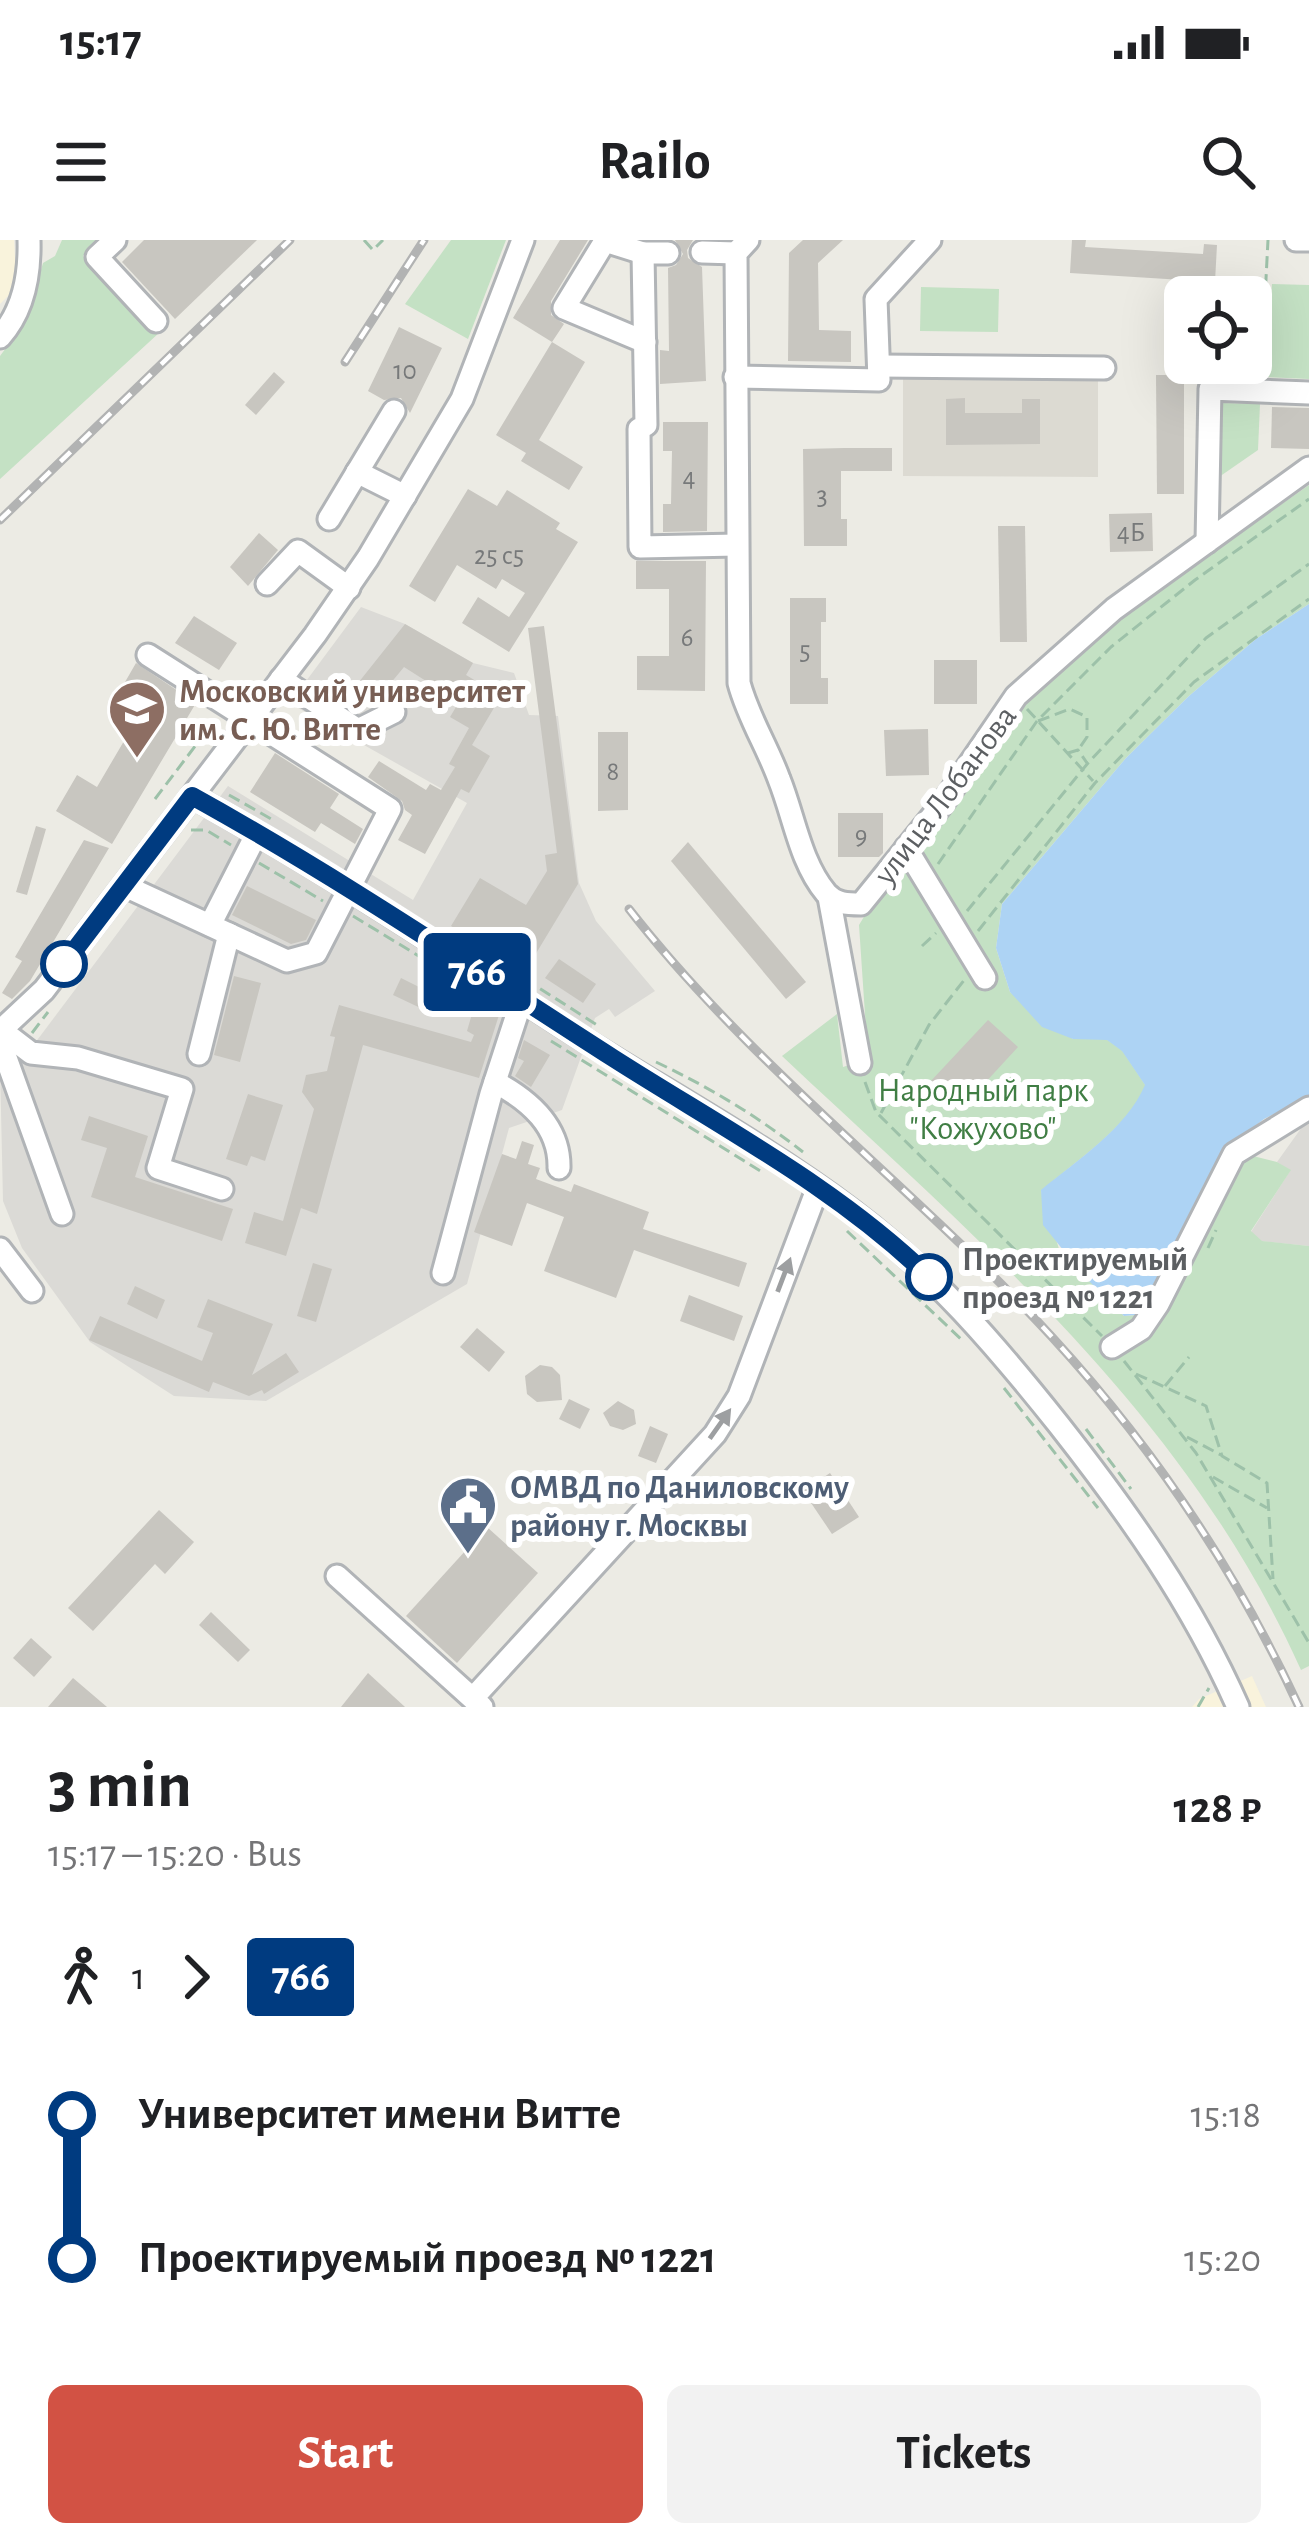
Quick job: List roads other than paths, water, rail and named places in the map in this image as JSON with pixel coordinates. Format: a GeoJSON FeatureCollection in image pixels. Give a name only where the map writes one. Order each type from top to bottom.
{"type":"FeatureCollection","features":[{"type":"Feature","properties":{"kind":"street"},"geometry":{"type":"LineString","coordinates":[[222,1189],[158,1168],[182,1090],[78,1058],[31,1053],[0,1030],[44,990],[349,588],[462,399],[524,240]]}},
{"type":"Feature","properties":{"kind":"street"},"geometry":{"type":"LineString","coordinates":[[735,377],[879,380],[876,298],[930,240]]}},
{"type":"Feature","properties":{"kind":"street"},"geometry":{"type":"LineString","coordinates":[[1296,240],[1309,241]]}},
{"type":"Feature","properties":{"kind":"street"},"geometry":{"type":"LineString","coordinates":[[0,337],[13,322],[30,272],[32,241]]}},
{"type":"Feature","properties":{"kind":"street"},"geometry":{"type":"LineString","coordinates":[[645,342],[564,308],[605,241],[644,253],[668,253]]}},
{"type":"Feature","properties":{"kind":"street"},"geometry":{"type":"LineString","coordinates":[[123,244],[97,257],[156,320]]}},
{"type":"Feature","properties":{"kind":"street"},"geometry":{"type":"LineString","coordinates":[[702,252],[742,247]]}},
{"type":"Feature","properties":{"kind":"street","name":"улица Лобанова"},"geometry":{"type":"LineString","coordinates":[[742,247],[735,377],[739,683],[745,707],[780,780],[802,849],[829,898],[842,904],[860,904],[943,803],[1016,696],[1114,609],[1309,468]]}},
{"type":"Feature","properties":{"kind":"street"},"geometry":{"type":"LineString","coordinates":[[644,253],[646,425],[639,429],[640,547],[737,545]]}},
{"type":"Feature","properties":{"kind":"street"},"geometry":{"type":"LineString","coordinates":[[879,366],[1104,368]]}},
{"type":"Feature","properties":{"kind":"street"},"geometry":{"type":"LineString","coordinates":[[1207,542],[1210,389],[1309,393]]}},
{"type":"Feature","properties":{"kind":"street"},"geometry":{"type":"LineString","coordinates":[[329,519],[394,411]]}},
{"type":"Feature","properties":{"kind":"street"},"geometry":{"type":"LineString","coordinates":[[357,472],[405,496]]}},
{"type":"Feature","properties":{"kind":"street"},"geometry":{"type":"LineString","coordinates":[[267,584],[298,550],[349,588]]}},
{"type":"Feature","properties":{"kind":"street"},"geometry":{"type":"LineString","coordinates":[[125,886],[287,961],[316,953],[390,809],[148,655]]}},
{"type":"Feature","properties":{"kind":"street"},"geometry":{"type":"LineString","coordinates":[[281,680],[358,730],[394,712]]}},
{"type":"Feature","properties":{"kind":"street"},"geometry":{"type":"LineString","coordinates":[[192,796],[261,837],[342,897],[524,990],[818,1187],[917,1265],[1035,1395],[1176,1584],[1235,1706]]}},
{"type":"Feature","properties":{"kind":"street"},"geometry":{"type":"LineString","coordinates":[[199,1054],[219,929],[261,837]]}},
{"type":"Feature","properties":{"kind":"street"},"geometry":{"type":"LineString","coordinates":[[906,848],[975,962]]}},
{"type":"Feature","properties":{"kind":"street"},"geometry":{"type":"LineString","coordinates":[[829,898],[860,1063]]}},
{"type":"Feature","properties":{"kind":"street"},"geometry":{"type":"LineString","coordinates":[[443,1273],[524,990]]}},
{"type":"Feature","properties":{"kind":"street"},"geometry":{"type":"LineString","coordinates":[[0,1041],[62,1214]]}},
{"type":"Feature","properties":{"kind":"street"},"geometry":{"type":"LineString","coordinates":[[495,1082],[529,1100],[559,1153],[559,1168]]}},
{"type":"Feature","properties":{"kind":"street"},"geometry":{"type":"LineString","coordinates":[[1112,1346],[1141,1329],[1158,1304],[1234,1154],[1309,1108]]}},
{"type":"Feature","properties":{"kind":"street"},"geometry":{"type":"LineString","coordinates":[[337,1576],[365,1588],[389,1609],[477,1703],[564,1585],[715,1434],[739,1396],[818,1187]]}},
{"type":"Feature","properties":{"kind":"street"},"geometry":{"type":"LineString","coordinates":[[0,1249],[32,1292]]}},
{"type":"Feature","properties":{"kind":"water"},"geometry":{"type":"Polygon","coordinates":[[[1309,604],[1309,1097],[1264,1119],[1225,1149],[1203,1186],[1192,1219],[1135,1315],[1124,1316],[1043,1225],[1041,1190],[1113,1130],[1145,1085],[1122,1051],[1107,1040],[1073,1039],[1042,1027],[1010,992],[996,948],[1002,904],[1126,758],[1189,696],[1256,639],[1309,604]]]}},
{"type":"Feature","properties":{"kind":"railway"},"geometry":{"type":"LineString","coordinates":[[0,520],[290,240]]}},
{"type":"Feature","properties":{"kind":"railway"},"geometry":{"type":"LineString","coordinates":[[345,362],[424,240]]}},
{"type":"Feature","properties":{"kind":"railway"},"geometry":{"type":"LineString","coordinates":[[629,909],[728,1022],[1000,1283],[1089,1379],[1190,1512],[1248,1607],[1299,1707]]}},
{"type":"Feature","properties":{"kind":"place","name":"Московский университет им. С. Ю. Витте"},"geometry":{"type":"Point","coordinates":[137,760]}},
{"type":"Feature","properties":{"kind":"place","name":"Проектируемый проезд № 1221"},"geometry":{"type":"Point","coordinates":[929,1277]}},
{"type":"Feature","properties":{"kind":"place","name":"ОМВД по Даниловскому району г. Москвы"},"geometry":{"type":"Point","coordinates":[468,1556]}},
{"type":"Feature","properties":{"kind":"park label","name":"Народный парк \"Кожухово\""},"geometry":{"type":"Point","coordinates":[983,1108]}}]}
